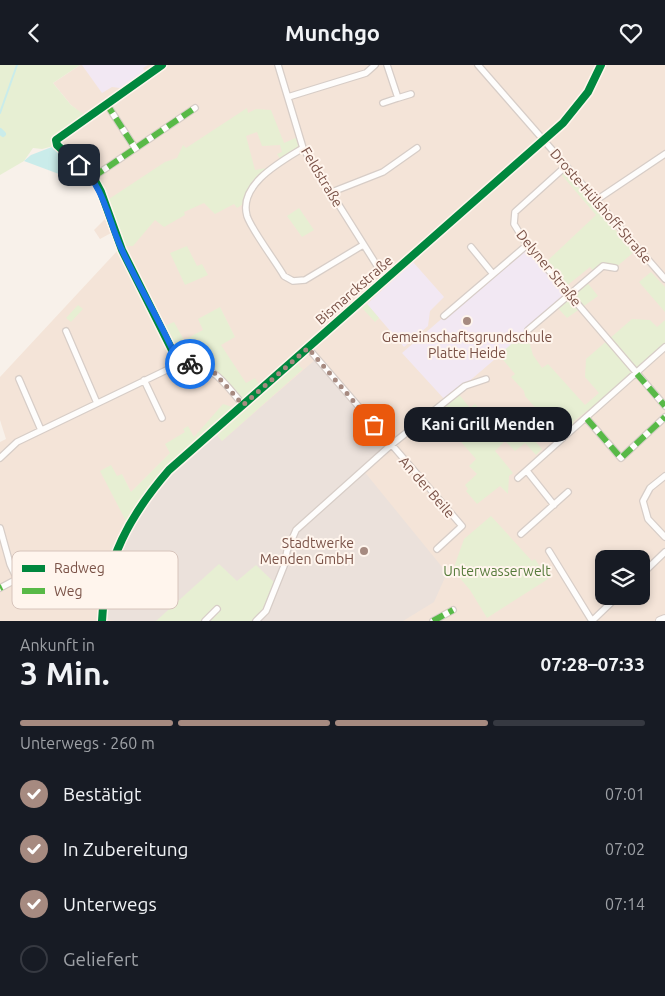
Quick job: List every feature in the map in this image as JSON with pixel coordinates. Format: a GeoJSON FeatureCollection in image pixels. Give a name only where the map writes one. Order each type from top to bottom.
{"type":"FeatureCollection","features":[{"type":"Feature","properties":{"kind":"main road"},"geometry":{"type":"LineString","coordinates":[[660,621],[665,619]]}},
{"type":"Feature","properties":{"kind":"street"},"geometry":{"type":"LineString","coordinates":[[162,65],[56,140],[57,145],[93,177],[101,192],[122,250],[179,364]]}},
{"type":"Feature","properties":{"kind":"street","name":"Feldstraße"},"geometry":{"type":"LineString","coordinates":[[278,65],[304,148],[332,191],[362,245],[386,280]]}},
{"type":"Feature","properties":{"kind":"street"},"geometry":{"type":"LineString","coordinates":[[288,97],[366,73],[375,65]]}},
{"type":"Feature","properties":{"kind":"street"},"geometry":{"type":"LineString","coordinates":[[387,65],[398,98]]}},
{"type":"Feature","properties":{"kind":"street","name":"Droste-Hülshoff-Straße"},"geometry":{"type":"LineString","coordinates":[[478,65],[665,279]]}},
{"type":"Feature","properties":{"kind":"street","name":"Bismarckstraße"},"geometry":{"type":"LineString","coordinates":[[117,551],[143,500],[169,470],[569,117],[583,98],[601,65]]}},
{"type":"Feature","properties":{"kind":"street"},"geometry":{"type":"LineString","coordinates":[[383,103],[411,94]]}},
{"type":"Feature","properties":{"kind":"street"},"geometry":{"type":"LineString","coordinates":[[106,103],[135,148]]}},
{"type":"Feature","properties":{"kind":"street"},"geometry":{"type":"LineString","coordinates":[[93,177],[195,108]]}},
{"type":"Feature","properties":{"kind":"street"},"geometry":{"type":"LineString","coordinates":[[304,148],[282,161],[253,187],[247,203],[247,216],[284,276],[293,281],[305,280],[362,245]]}},
{"type":"Feature","properties":{"kind":"street"},"geometry":{"type":"LineString","coordinates":[[332,191],[383,173],[417,149]]}},
{"type":"Feature","properties":{"kind":"street"},"geometry":{"type":"LineString","coordinates":[[596,201],[665,154]]}},
{"type":"Feature","properties":{"kind":"street","name":"Delyner Straße"},"geometry":{"type":"LineString","coordinates":[[566,166],[515,212],[514,224],[527,245],[665,406]]}},
{"type":"Feature","properties":{"kind":"street"},"geometry":{"type":"LineString","coordinates":[[444,316],[527,245]]}},
{"type":"Feature","properties":{"kind":"street"},"geometry":{"type":"LineString","coordinates":[[471,247],[492,274]]}},
{"type":"Feature","properties":{"kind":"street"},"geometry":{"type":"LineString","coordinates":[[528,330],[603,266],[615,268]]}},
{"type":"Feature","properties":{"kind":"street"},"geometry":{"type":"LineString","coordinates":[[66,331],[97,403]]}},
{"type":"Feature","properties":{"kind":"street"},"geometry":{"type":"LineString","coordinates":[[518,478],[587,419],[665,347]]}},
{"type":"Feature","properties":{"kind":"street"},"geometry":{"type":"LineString","coordinates":[[308,348],[391,445]]}},
{"type":"Feature","properties":{"kind":"street"},"geometry":{"type":"LineString","coordinates":[[0,458],[18,441],[179,364],[197,364],[212,370],[243,405]]}},
{"type":"Feature","properties":{"kind":"street"},"geometry":{"type":"LineString","coordinates":[[19,379],[41,429]]}},
{"type":"Feature","properties":{"kind":"street"},"geometry":{"type":"LineString","coordinates":[[256,621],[266,609],[284,566],[287,551],[296,530],[391,445],[465,386],[486,379]]}},
{"type":"Feature","properties":{"kind":"street"},"geometry":{"type":"LineString","coordinates":[[144,380],[162,418]]}},
{"type":"Feature","properties":{"kind":"street"},"geometry":{"type":"LineString","coordinates":[[587,419],[621,458],[665,417]]}},
{"type":"Feature","properties":{"kind":"street","name":"An der Beile"},"geometry":{"type":"LineString","coordinates":[[391,445],[462,526],[437,549]]}},
{"type":"Feature","properties":{"kind":"street"},"geometry":{"type":"LineString","coordinates":[[527,471],[554,505]]}},
{"type":"Feature","properties":{"kind":"street"},"geometry":{"type":"LineString","coordinates":[[665,476],[650,488],[643,501],[648,519],[665,537]]}},
{"type":"Feature","properties":{"kind":"street"},"geometry":{"type":"LineString","coordinates":[[521,534],[568,492]]}},
{"type":"Feature","properties":{"kind":"street"},"geometry":{"type":"LineString","coordinates":[[0,528],[12,568]]}},
{"type":"Feature","properties":{"kind":"street"},"geometry":{"type":"LineString","coordinates":[[549,551],[592,621],[609,605]]}},
{"type":"Feature","properties":{"kind":"street"},"geometry":{"type":"LineString","coordinates":[[650,566],[665,552]]}},
{"type":"Feature","properties":{"kind":"street"},"geometry":{"type":"LineString","coordinates":[[0,589],[12,582]]}},
{"type":"Feature","properties":{"kind":"street"},"geometry":{"type":"LineString","coordinates":[[205,621],[217,609]]}},
{"type":"Feature","properties":{"kind":"street"},"geometry":{"type":"LineString","coordinates":[[433,621],[453,610]]}},
{"type":"Feature","properties":{"kind":"shaded area"},"geometry":{"type":"Polygon","coordinates":[[[80,65],[665,65],[665,621],[0,621],[0,442],[6,439],[0,420],[0,377],[118,250],[111,233],[100,239],[94,230],[108,216],[99,179],[56,140],[86,117],[71,105],[53,83],[80,65]]]}},
{"type":"Feature","properties":{"kind":"shaded area"},"geometry":{"type":"Polygon","coordinates":[[[82,65],[148,65],[143,68],[147,75],[128,89],[112,87],[102,93],[82,65]]]}},
{"type":"Feature","properties":{"kind":"shaded area"},"geometry":{"type":"Polygon","coordinates":[[[527,245],[570,295],[446,401],[402,353],[527,245]]]}},
{"type":"Feature","properties":{"kind":"shaded area"},"geometry":{"type":"Polygon","coordinates":[[[413,262],[444,297],[430,311],[428,326],[404,347],[367,304],[413,262]]]}},
{"type":"Feature","properties":{"kind":"shaded area"},"geometry":{"type":"Polygon","coordinates":[[[316,359],[391,445],[363,470],[447,573],[434,602],[403,621],[258,621],[237,582],[156,621],[115,621],[102,618],[103,609],[178,609],[178,551],[118,551],[143,500],[217,435],[222,441],[316,359]]]}},
{"type":"Feature","properties":{"kind":"green space"},"geometry":{"type":"Polygon","coordinates":[[[0,65],[80,65],[53,83],[71,105],[86,116],[56,139],[57,145],[42,149],[33,148],[24,161],[0,175],[0,65]]]}},
{"type":"Feature","properties":{"kind":"green space"},"geometry":{"type":"Polygon","coordinates":[[[247,108],[248,113],[256,109],[271,110],[284,143],[300,136],[303,148],[282,162],[277,154],[282,152],[280,145],[262,146],[257,132],[246,136],[255,170],[267,168],[268,172],[242,205],[237,208],[234,204],[215,214],[204,203],[184,212],[185,215],[164,227],[155,220],[133,246],[122,246],[106,201],[165,162],[177,158],[183,145],[186,148],[247,108]]]}},
{"type":"Feature","properties":{"kind":"green space"},"geometry":{"type":"Polygon","coordinates":[[[563,169],[634,252],[615,268],[603,266],[595,273],[590,267],[564,288],[544,264],[596,215],[559,172],[563,169]]]}},
{"type":"Feature","properties":{"kind":"green space"},"geometry":{"type":"Polygon","coordinates":[[[299,208],[314,230],[302,237],[287,216],[299,208]]]}},
{"type":"Feature","properties":{"kind":"green space"},"geometry":{"type":"Polygon","coordinates":[[[187,246],[197,266],[202,264],[208,275],[185,285],[170,253],[187,246]]]}},
{"type":"Feature","properties":{"kind":"green space"},"geometry":{"type":"Polygon","coordinates":[[[651,272],[665,287],[665,312],[639,282],[651,272]]]}},
{"type":"Feature","properties":{"kind":"green space"},"geometry":{"type":"Polygon","coordinates":[[[586,281],[598,296],[567,318],[556,306],[586,281]]]}},
{"type":"Feature","properties":{"kind":"green space"},"geometry":{"type":"Polygon","coordinates":[[[367,304],[379,318],[375,322],[362,308],[367,304]]]}},
{"type":"Feature","properties":{"kind":"green space"},"geometry":{"type":"Polygon","coordinates":[[[78,305],[83,309],[71,322],[66,318],[78,305]]]}},
{"type":"Feature","properties":{"kind":"green space"},"geometry":{"type":"Polygon","coordinates":[[[220,307],[235,337],[221,345],[246,383],[255,378],[262,389],[243,405],[212,370],[179,364],[162,327],[174,322],[184,340],[203,330],[198,319],[220,307]]]}},
{"type":"Feature","properties":{"kind":"green space"},"geometry":{"type":"Polygon","coordinates":[[[632,319],[650,320],[657,327],[665,320],[665,347],[592,414],[588,410],[573,422],[577,427],[563,439],[525,396],[524,391],[511,377],[515,374],[499,355],[526,331],[533,355],[542,368],[548,364],[585,405],[599,393],[585,377],[586,359],[632,319]]]}},
{"type":"Feature","properties":{"kind":"green space"},"geometry":{"type":"Polygon","coordinates":[[[297,364],[303,369],[222,441],[217,435],[297,364]]]}},
{"type":"Feature","properties":{"kind":"green space"},"geometry":{"type":"Polygon","coordinates":[[[457,392],[470,408],[475,404],[494,425],[491,428],[500,437],[515,423],[520,424],[542,449],[536,455],[525,443],[515,451],[505,441],[495,451],[513,473],[509,476],[508,494],[500,486],[477,504],[466,491],[468,489],[465,485],[477,474],[469,466],[476,459],[434,411],[457,392]]]}},
{"type":"Feature","properties":{"kind":"green space"},"geometry":{"type":"Polygon","coordinates":[[[223,404],[239,409],[169,470],[128,525],[100,471],[111,465],[117,476],[122,474],[131,492],[170,453],[165,444],[185,432],[183,429],[188,426],[194,437],[223,404]]]}},
{"type":"Feature","properties":{"kind":"green space","name":"Unterwasserwelt"},"geometry":{"type":"Polygon","coordinates":[[[491,516],[532,561],[535,559],[548,579],[487,618],[470,590],[453,570],[464,539],[491,516]]]}},
{"type":"Feature","properties":{"kind":"green space"},"geometry":{"type":"Polygon","coordinates":[[[219,564],[237,581],[256,565],[277,585],[258,621],[156,621],[169,609],[178,609],[178,601],[219,564]]]}},
{"type":"Feature","properties":{"kind":"water"},"geometry":{"type":"Polygon","coordinates":[[[57,145],[79,165],[67,177],[24,161],[31,155],[57,145]]]}},
{"type":"Feature","properties":{"kind":"waterway"},"geometry":{"type":"LineString","coordinates":[[0,113],[17,65]]}},
{"type":"Feature","properties":{"kind":"waterway"},"geometry":{"type":"LineString","coordinates":[[0,131],[3,134]]}},
{"type":"Feature","properties":{"kind":"marked path"},"geometry":{"type":"LineString","coordinates":[[106,103],[135,148]]}},
{"type":"Feature","properties":{"kind":"marked path"},"geometry":{"type":"LineString","coordinates":[[93,177],[195,108]]}},
{"type":"Feature","properties":{"kind":"marked path"},"geometry":{"type":"LineString","coordinates":[[637,374],[665,406]]}},
{"type":"Feature","properties":{"kind":"marked path"},"geometry":{"type":"LineString","coordinates":[[587,419],[621,458],[665,417]]}},
{"type":"Feature","properties":{"kind":"marked path"},"geometry":{"type":"LineString","coordinates":[[433,621],[453,610]]}},
{"type":"Feature","properties":{"kind":"cycle path"},"geometry":{"type":"LineString","coordinates":[[162,65],[56,140],[57,145],[93,177],[101,192],[122,250],[179,364]]}},
{"type":"Feature","properties":{"kind":"cycle path"},"geometry":{"type":"LineString","coordinates":[[117,551],[131,521],[169,470],[563,123],[588,92],[601,65]]}},
{"type":"Feature","properties":{"kind":"cycle path"},"geometry":{"type":"LineString","coordinates":[[102,621],[103,609]]}},
{"type":"Feature","properties":{"kind":"way so far"},"geometry":{"type":"LineString","coordinates":[[190,364],[197,364],[212,370],[226,383],[243,405],[308,348],[374,425]]}},
{"type":"Feature","properties":{"kind":"place","name":"Gemeinschaftsgrundschule Platte Heide"},"geometry":{"type":"Point","coordinates":[467,321]}},
{"type":"Feature","properties":{"kind":"place","name":"Kani Grill Menden"},"geometry":{"type":"Point","coordinates":[374,425]}},
{"type":"Feature","properties":{"kind":"place","name":"Stadtwerke Menden GmbH"},"geometry":{"type":"Point","coordinates":[364,551]}},
{"type":"Feature","properties":{"kind":"route"},"geometry":{"type":"LineString","coordinates":[[79,165],[93,177],[101,192],[108,217],[122,250],[179,364],[190,364]]}}]}
